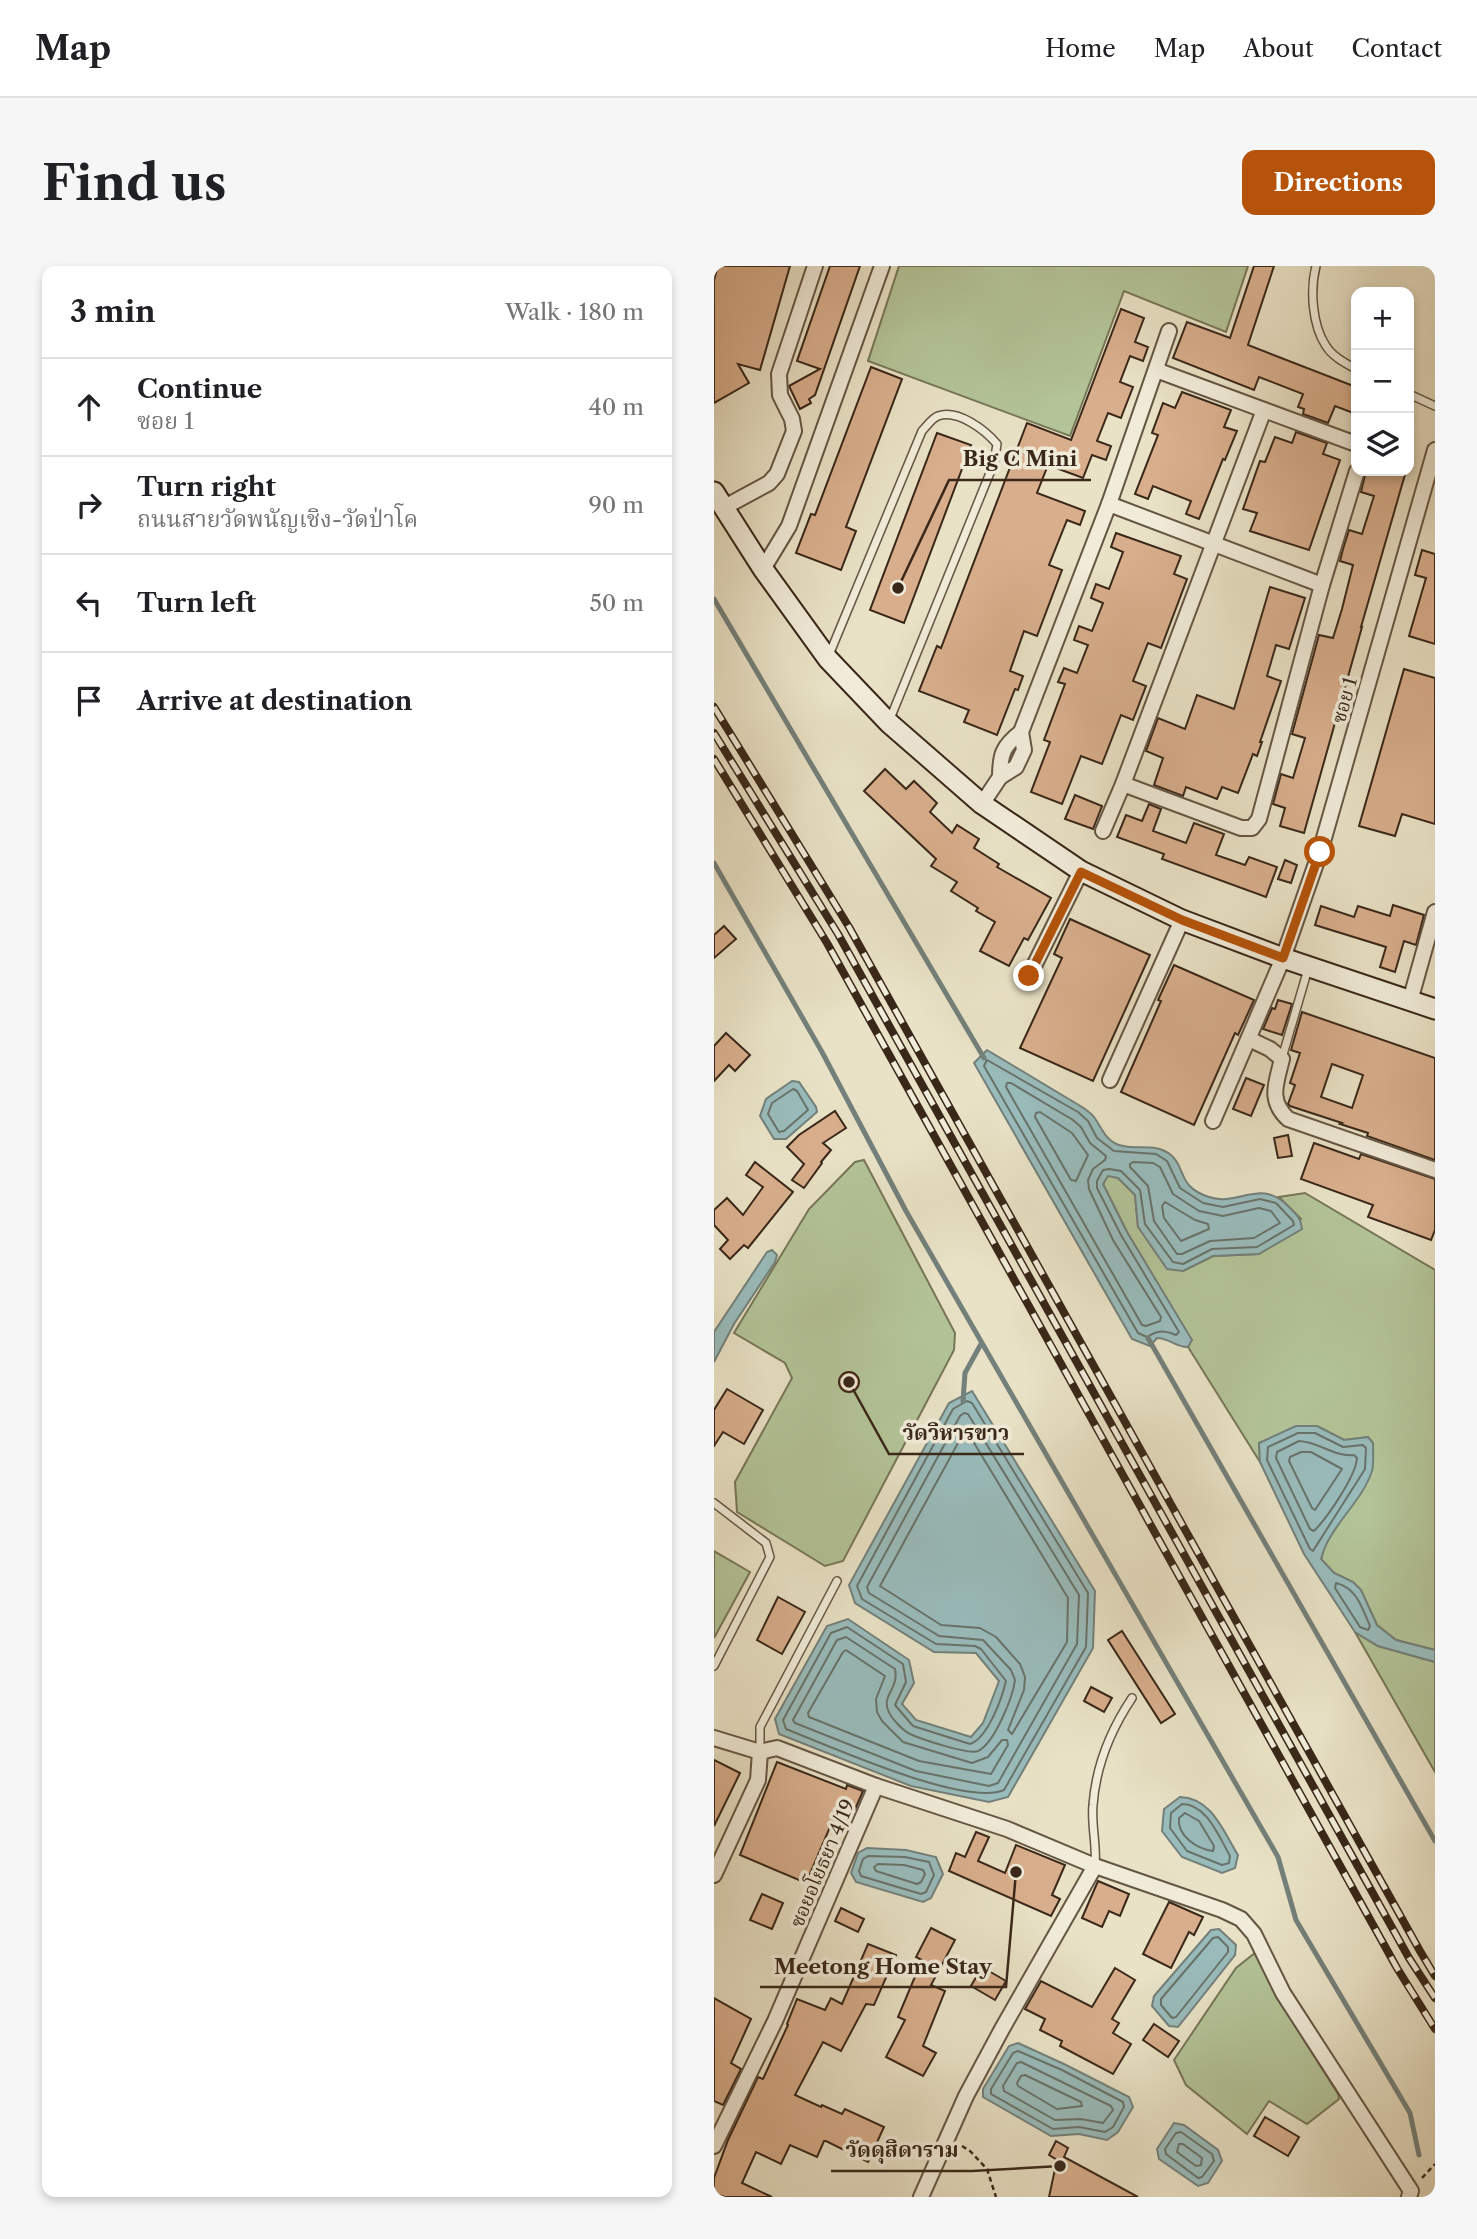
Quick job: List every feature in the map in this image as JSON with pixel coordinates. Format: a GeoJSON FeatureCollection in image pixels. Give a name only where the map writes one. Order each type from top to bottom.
{"type":"FeatureCollection","features":[{"type":"Feature","properties":{"kind":"main road"},"geometry":{"type":"LineString","coordinates":[[719,500],[763,569],[828,659],[889,723],[982,804],[1081,872],[1182,920],[1283,958],[1435,1009]]}},
{"type":"Feature","properties":{"kind":"street"},"geometry":{"type":"LineString","coordinates":[[719,500],[769,483],[778,474],[794,431],[792,419],[780,395],[779,374],[814,266]]}},
{"type":"Feature","properties":{"kind":"street"},"geometry":{"type":"LineString","coordinates":[[763,569],[789,526],[882,266]]}},
{"type":"Feature","properties":{"kind":"street"},"geometry":{"type":"LineString","coordinates":[[982,804],[1000,777],[1016,767],[1024,750],[1021,732],[1109,504],[1169,331]]}},
{"type":"Feature","properties":{"kind":"street"},"geometry":{"type":"LineString","coordinates":[[1156,370],[1351,442]]}},
{"type":"Feature","properties":{"kind":"street"},"geometry":{"type":"LineString","coordinates":[[1103,831],[1264,410]]}},
{"type":"Feature","properties":{"kind":"street","name":"ซอย 1"},"geometry":{"type":"LineString","coordinates":[[1213,1121],[1283,958],[1320,852],[1435,450]]}},
{"type":"Feature","properties":{"kind":"street"},"geometry":{"type":"LineString","coordinates":[[1123,784],[1241,828],[1252,828],[1259,819],[1322,585],[1355,476]]}},
{"type":"Feature","properties":{"kind":"street"},"geometry":{"type":"LineString","coordinates":[[1109,504],[1322,585]]}},
{"type":"Feature","properties":{"kind":"street"},"geometry":{"type":"LineString","coordinates":[[1029,976],[1081,872]]}},
{"type":"Feature","properties":{"kind":"street"},"geometry":{"type":"LineString","coordinates":[[1410,1001],[1435,912]]}},
{"type":"Feature","properties":{"kind":"street"},"geometry":{"type":"LineString","coordinates":[[1110,1080],[1182,920]]}},
{"type":"Feature","properties":{"kind":"street"},"geometry":{"type":"LineString","coordinates":[[1249,1039],[1270,1049],[1282,1059],[1274,1090],[1277,1109],[1289,1119],[1435,1170]]}},
{"type":"Feature","properties":{"kind":"street"},"geometry":{"type":"LineString","coordinates":[[714,1738],[760,1752],[777,1748],[876,1786],[1007,1829],[1095,1866],[1241,1919],[1254,1934],[1283,1993],[1413,2195]]}},
{"type":"Feature","properties":{"kind":"street"},"geometry":{"type":"LineString","coordinates":[[714,1875],[758,1780],[760,1752]]}},
{"type":"Feature","properties":{"kind":"street","name":"ซอยอโยธยา 4/19"},"geometry":{"type":"LineString","coordinates":[[714,2146],[775,2021],[876,1786]]}},
{"type":"Feature","properties":{"kind":"street"},"geometry":{"type":"LineString","coordinates":[[921,2197],[947,2137],[1002,2029],[1095,1866]]}},
{"type":"Feature","properties":{"kind":"lane"},"geometry":{"type":"LineString","coordinates":[[1317,266],[1313,293],[1320,334],[1327,348],[1340,361],[1351,366]]}},
{"type":"Feature","properties":{"kind":"lane"},"geometry":{"type":"LineString","coordinates":[[1414,396],[1435,406]]}},
{"type":"Feature","properties":{"kind":"lane"},"geometry":{"type":"LineString","coordinates":[[828,659],[922,431],[936,417],[947,415],[966,421],[988,433],[997,444],[994,463],[889,723]]}},
{"type":"Feature","properties":{"kind":"lane"},"geometry":{"type":"LineString","coordinates":[[1282,1059],[1309,967]]}},
{"type":"Feature","properties":{"kind":"lane"},"geometry":{"type":"LineString","coordinates":[[714,1503],[766,1543],[770,1557],[714,1666]]}},
{"type":"Feature","properties":{"kind":"lane"},"geometry":{"type":"LineString","coordinates":[[760,1752],[760,1727],[837,1581]]}},
{"type":"Feature","properties":{"kind":"lane"},"geometry":{"type":"LineString","coordinates":[[1095,1866],[1092,1807],[1100,1759],[1119,1717],[1132,1698]]}},
{"type":"Feature","properties":{"kind":"path"},"geometry":{"type":"LineString","coordinates":[[947,2137],[970,2151],[987,2169],[996,2197]]}},
{"type":"Feature","properties":{"kind":"path"},"geometry":{"type":"LineString","coordinates":[[1413,2195],[1435,2164]]}},
{"type":"Feature","properties":{"kind":"green space"},"geometry":{"type":"Polygon","coordinates":[[[899,266],[1248,266],[1226,332],[1124,291],[1070,436],[868,361],[899,266]]]}},
{"type":"Feature","properties":{"kind":"green space"},"geometry":{"type":"Polygon","coordinates":[[[864,1160],[955,1333],[954,1350],[843,1561],[825,1566],[737,1512],[735,1482],[792,1378],[785,1363],[734,1333],[809,1209],[855,1162],[864,1160]]]}},
{"type":"Feature","properties":{"kind":"green space"},"geometry":{"type":"Polygon","coordinates":[[[1108,1175],[1118,1178],[1135,1195],[1138,1227],[1183,1271],[1213,1256],[1259,1254],[1301,1219],[1279,1197],[1305,1193],[1435,1270],[1435,1650],[1396,1640],[1377,1625],[1361,1590],[1353,1582],[1334,1573],[1321,1559],[1325,1545],[1372,1470],[1373,1443],[1368,1437],[1344,1440],[1317,1426],[1259,1443],[1260,1462],[1188,1347],[1191,1340],[1127,1232],[1103,1184],[1108,1175]]]}},
{"type":"Feature","properties":{"kind":"green space"},"geometry":{"type":"Polygon","coordinates":[[[714,1551],[750,1572],[714,1638],[714,1551]]]}},
{"type":"Feature","properties":{"kind":"green space"},"geometry":{"type":"Polygon","coordinates":[[[1355,1632],[1378,1646],[1435,1662],[1435,1772],[1355,1632]]]}},
{"type":"Feature","properties":{"kind":"green space"},"geometry":{"type":"Polygon","coordinates":[[[1256,1952],[1277,1997],[1339,2099],[1307,2124],[1269,2101],[1247,2134],[1186,2085],[1174,2060],[1236,1968],[1256,1952]]]}},
{"type":"Feature","properties":{"kind":"water"},"geometry":{"type":"Polygon","coordinates":[[[987,1050],[1087,1110],[1114,1143],[1126,1147],[1159,1149],[1171,1155],[1187,1182],[1199,1193],[1220,1199],[1269,1194],[1279,1198],[1294,1212],[1300,1219],[1302,1229],[1259,1254],[1213,1256],[1183,1271],[1167,1269],[1138,1227],[1135,1195],[1118,1178],[1108,1176],[1103,1184],[1127,1232],[1192,1340],[1188,1347],[1161,1338],[1157,1338],[1150,1346],[1132,1339],[974,1063],[987,1050]]]}},
{"type":"Feature","properties":{"kind":"water"},"geometry":{"type":"Polygon","coordinates":[[[792,1081],[799,1082],[817,1112],[786,1139],[774,1139],[760,1116],[766,1099],[792,1081]]]}},
{"type":"Feature","properties":{"kind":"water"},"geometry":{"type":"Polygon","coordinates":[[[772,1250],[777,1255],[775,1262],[734,1324],[714,1362],[714,1332],[767,1252],[772,1250]]]}},
{"type":"Feature","properties":{"kind":"water"},"geometry":{"type":"Polygon","coordinates":[[[972,1391],[1095,1591],[1093,1648],[1008,1797],[989,1802],[911,1786],[779,1734],[775,1719],[827,1626],[848,1619],[909,1660],[914,1683],[902,1704],[916,1720],[971,1737],[983,1723],[999,1681],[976,1653],[934,1652],[855,1603],[849,1585],[949,1403],[972,1391]]]}},
{"type":"Feature","properties":{"kind":"water"},"geometry":{"type":"Polygon","coordinates":[[[1296,1426],[1317,1426],[1344,1440],[1368,1437],[1373,1443],[1373,1468],[1367,1483],[1331,1536],[1321,1559],[1334,1573],[1353,1582],[1361,1590],[1377,1625],[1396,1640],[1435,1650],[1435,1662],[1378,1646],[1355,1632],[1304,1554],[1260,1462],[1259,1443],[1296,1426]]]}},
{"type":"Feature","properties":{"kind":"water"},"geometry":{"type":"Polygon","coordinates":[[[1180,1797],[1200,1803],[1215,1817],[1238,1855],[1235,1868],[1222,1873],[1182,1857],[1162,1831],[1164,1809],[1180,1797]]]}},
{"type":"Feature","properties":{"kind":"water"},"geometry":{"type":"Polygon","coordinates":[[[867,1848],[906,1850],[936,1857],[943,1874],[931,1898],[923,1902],[856,1882],[851,1873],[858,1853],[867,1848]]]}},
{"type":"Feature","properties":{"kind":"water"},"geometry":{"type":"Polygon","coordinates":[[[1219,1929],[1236,1945],[1235,1955],[1178,2027],[1169,2026],[1152,2006],[1154,1996],[1211,1930],[1219,1929]]]}},
{"type":"Feature","properties":{"kind":"water"},"geometry":{"type":"Polygon","coordinates":[[[1018,2043],[1129,2097],[1133,2107],[1118,2132],[1107,2140],[1079,2134],[1051,2136],[983,2097],[983,2089],[1009,2046],[1018,2043]]]}},
{"type":"Feature","properties":{"kind":"water"},"geometry":{"type":"Polygon","coordinates":[[[1174,2123],[1184,2125],[1218,2150],[1222,2161],[1208,2183],[1198,2186],[1159,2159],[1157,2149],[1174,2123]]]}},
{"type":"Feature","properties":{"kind":"building"},"geometry":{"type":"Polygon","coordinates":[[[718,266],[790,266],[760,370],[738,364],[749,383],[714,403],[714,280],[718,266]]]}},
{"type":"Feature","properties":{"kind":"building"},"geometry":{"type":"Polygon","coordinates":[[[830,266],[860,266],[815,395],[809,399],[811,403],[800,409],[789,386],[820,369],[797,361],[830,266]]]}},
{"type":"Feature","properties":{"kind":"building"},"geometry":{"type":"Polygon","coordinates":[[[1254,266],[1274,266],[1248,345],[1351,385],[1351,412],[1335,406],[1328,423],[1303,414],[1304,409],[1298,407],[1303,394],[1259,377],[1254,390],[1173,358],[1187,322],[1230,338],[1254,266]]]}},
{"type":"Feature","properties":{"kind":"building"},"geometry":{"type":"Polygon","coordinates":[[[1121,309],[1144,318],[1135,342],[1148,347],[1143,361],[1130,356],[1120,382],[1133,387],[1121,418],[1108,413],[1097,441],[1111,446],[1106,460],[1092,455],[1083,478],[1048,465],[1037,493],[1085,511],[1080,525],[1067,520],[1049,565],[1062,570],[1037,636],[1024,631],[1010,671],[1023,676],[997,735],[964,722],[969,710],[919,691],[937,646],[941,648],[1027,423],[1071,440],[1121,309]]]}},
{"type":"Feature","properties":{"kind":"building"},"geometry":{"type":"Polygon","coordinates":[[[871,367],[902,379],[846,527],[856,531],[841,570],[796,553],[811,514],[815,515],[871,367]]]}},
{"type":"Feature","properties":{"kind":"building"},"geometry":{"type":"Polygon","coordinates":[[[1182,392],[1231,410],[1224,427],[1237,431],[1199,519],[1186,514],[1191,501],[1153,486],[1148,499],[1135,494],[1158,435],[1152,433],[1163,403],[1175,408],[1182,392]]]}},
{"type":"Feature","properties":{"kind":"building"},"geometry":{"type":"Polygon","coordinates":[[[1296,432],[1327,443],[1323,454],[1340,460],[1309,550],[1250,531],[1257,513],[1243,509],[1260,461],[1265,462],[1275,437],[1292,443],[1296,432]]]}},
{"type":"Feature","properties":{"kind":"building"},"geometry":{"type":"Polygon","coordinates":[[[937,433],[971,445],[904,623],[870,610],[937,433]]]}},
{"type":"Feature","properties":{"kind":"building"},"geometry":{"type":"Polygon","coordinates":[[[1365,476],[1405,476],[1304,833],[1280,826],[1285,808],[1273,804],[1281,774],[1293,778],[1305,738],[1292,734],[1319,635],[1333,638],[1342,609],[1353,565],[1340,561],[1349,530],[1362,534],[1374,496],[1361,492],[1365,476]]]}},
{"type":"Feature","properties":{"kind":"building"},"geometry":{"type":"Polygon","coordinates":[[[1116,533],[1181,556],[1174,574],[1187,579],[1161,648],[1148,643],[1133,681],[1146,686],[1133,720],[1121,715],[1102,764],[1081,756],[1062,804],[1031,792],[1050,742],[1044,740],[1065,684],[1058,682],[1064,668],[1077,673],[1088,645],[1074,640],[1079,626],[1092,631],[1103,603],[1091,598],[1096,584],[1109,589],[1123,552],[1111,547],[1116,533]]]}},
{"type":"Feature","properties":{"kind":"building"},"geometry":{"type":"Polygon","coordinates":[[[1422,550],[1435,554],[1435,644],[1409,636],[1426,578],[1415,575],[1422,550]]]}},
{"type":"Feature","properties":{"kind":"building"},"geometry":{"type":"Polygon","coordinates":[[[1270,587],[1305,598],[1289,649],[1276,645],[1267,676],[1281,681],[1257,756],[1253,754],[1238,793],[1222,787],[1217,799],[1186,787],[1183,796],[1154,785],[1163,758],[1146,751],[1158,718],[1185,729],[1197,695],[1234,709],[1270,587]]]}},
{"type":"Feature","properties":{"kind":"building"},"geometry":{"type":"Polygon","coordinates":[[[1404,669],[1435,678],[1435,824],[1402,814],[1395,836],[1359,826],[1404,669]]]}},
{"type":"Feature","properties":{"kind":"building"},"geometry":{"type":"Polygon","coordinates":[[[885,769],[906,789],[914,781],[937,803],[930,812],[952,833],[957,825],[979,839],[974,848],[999,864],[997,867],[1051,898],[1028,940],[1024,938],[1009,966],[980,951],[995,922],[951,891],[957,882],[931,866],[936,859],[864,791],[885,769]]]}},
{"type":"Feature","properties":{"kind":"building"},"geometry":{"type":"Polygon","coordinates":[[[1075,795],[1102,806],[1093,829],[1065,819],[1075,795]]]}},
{"type":"Feature","properties":{"kind":"building"},"geometry":{"type":"Polygon","coordinates":[[[1149,804],[1161,809],[1153,831],[1186,843],[1194,823],[1224,834],[1216,855],[1245,865],[1249,857],[1277,867],[1266,897],[1162,859],[1164,854],[1117,837],[1126,815],[1142,821],[1149,804]]]}},
{"type":"Feature","properties":{"kind":"building"},"geometry":{"type":"Polygon","coordinates":[[[1285,860],[1297,865],[1291,883],[1278,879],[1285,860]]]}},
{"type":"Feature","properties":{"kind":"building"},"geometry":{"type":"Polygon","coordinates":[[[1393,905],[1424,915],[1416,945],[1404,941],[1395,972],[1380,967],[1386,947],[1315,925],[1321,906],[1354,917],[1358,906],[1390,916],[1393,905]]]}},
{"type":"Feature","properties":{"kind":"building"},"geometry":{"type":"Polygon","coordinates":[[[1070,919],[1150,955],[1093,1081],[1020,1048],[1062,958],[1054,954],[1070,919]]]}},
{"type":"Feature","properties":{"kind":"building"},"geometry":{"type":"Polygon","coordinates":[[[724,926],[736,939],[714,958],[714,935],[724,926]]]}},
{"type":"Feature","properties":{"kind":"building"},"geometry":{"type":"Polygon","coordinates":[[[1174,965],[1254,1000],[1238,1035],[1235,1033],[1194,1125],[1121,1092],[1174,965]]]}},
{"type":"Feature","properties":{"kind":"building"},"geometry":{"type":"Polygon","coordinates":[[[1278,1000],[1292,1004],[1282,1035],[1263,1029],[1278,1000]]]}},
{"type":"Feature","properties":{"kind":"building"},"geometry":{"type":"Polygon","coordinates":[[[1302,1012],[1435,1058],[1435,1160],[1367,1136],[1368,1133],[1340,1124],[1342,1123],[1290,1106],[1288,1104],[1295,1085],[1290,1083],[1300,1053],[1291,1050],[1302,1012]],[[1332,1064],[1321,1097],[1352,1108],[1363,1075],[1332,1064]]]}},
{"type":"Feature","properties":{"kind":"building"},"geometry":{"type":"Polygon","coordinates":[[[726,1033],[750,1055],[735,1071],[729,1065],[714,1081],[714,1046],[726,1033]]]}},
{"type":"Feature","properties":{"kind":"building"},"geometry":{"type":"Polygon","coordinates":[[[1246,1078],[1264,1085],[1251,1116],[1233,1109],[1246,1078]]]}},
{"type":"Feature","properties":{"kind":"building"},"geometry":{"type":"Polygon","coordinates":[[[835,1111],[846,1128],[823,1143],[831,1150],[804,1188],[792,1180],[804,1164],[787,1147],[799,1135],[835,1111]]]}},
{"type":"Feature","properties":{"kind":"building"},"geometry":{"type":"Polygon","coordinates":[[[1288,1135],[1292,1156],[1278,1158],[1274,1138],[1288,1135]]]}},
{"type":"Feature","properties":{"kind":"building"},"geometry":{"type":"Polygon","coordinates":[[[1314,1143],[1359,1159],[1361,1154],[1435,1179],[1435,1230],[1431,1240],[1368,1217],[1373,1205],[1301,1179],[1314,1143]]]}},
{"type":"Feature","properties":{"kind":"building"},"geometry":{"type":"Polygon","coordinates":[[[755,1162],[793,1192],[748,1248],[744,1245],[730,1259],[720,1249],[728,1240],[714,1225],[714,1210],[727,1198],[743,1215],[763,1187],[746,1175],[755,1162]]]}},
{"type":"Feature","properties":{"kind":"building"},"geometry":{"type":"Polygon","coordinates":[[[849,1372],[856,1375],[859,1382],[856,1389],[849,1392],[842,1389],[839,1382],[842,1375],[849,1372]]]}},
{"type":"Feature","properties":{"kind":"building"},"geometry":{"type":"Polygon","coordinates":[[[727,1389],[763,1410],[744,1444],[723,1432],[714,1446],[714,1410],[727,1389]]]}},
{"type":"Feature","properties":{"kind":"building"},"geometry":{"type":"Polygon","coordinates":[[[778,1597],[805,1612],[782,1654],[757,1640],[778,1597]]]}},
{"type":"Feature","properties":{"kind":"building"},"geometry":{"type":"Polygon","coordinates":[[[1122,1631],[1175,1714],[1161,1723],[1108,1640],[1122,1631]]]}},
{"type":"Feature","properties":{"kind":"building"},"geometry":{"type":"Polygon","coordinates":[[[1091,1687],[1112,1698],[1104,1712],[1084,1701],[1091,1687]]]}},
{"type":"Feature","properties":{"kind":"building"},"geometry":{"type":"Polygon","coordinates":[[[714,1760],[740,1773],[714,1826],[714,1760]]]}},
{"type":"Feature","properties":{"kind":"building"},"geometry":{"type":"Polygon","coordinates":[[[777,1762],[846,1789],[847,1785],[863,1791],[848,1826],[833,1820],[806,1883],[740,1855],[777,1762]]]}},
{"type":"Feature","properties":{"kind":"building"},"geometry":{"type":"Polygon","coordinates":[[[976,1832],[989,1837],[978,1861],[1005,1873],[1016,1845],[1065,1865],[1052,1895],[1060,1899],[1051,1916],[949,1871],[956,1853],[965,1857],[976,1832]]]}},
{"type":"Feature","properties":{"kind":"building"},"geometry":{"type":"Polygon","coordinates":[[[1098,1881],[1129,1894],[1120,1916],[1109,1911],[1102,1927],[1082,1918],[1098,1881]]]}},
{"type":"Feature","properties":{"kind":"building"},"geometry":{"type":"Polygon","coordinates":[[[762,1894],[783,1903],[772,1929],[750,1920],[762,1894]]]}},
{"type":"Feature","properties":{"kind":"building"},"geometry":{"type":"Polygon","coordinates":[[[1169,1902],[1203,1917],[1194,1935],[1189,1932],[1171,1968],[1143,1954],[1169,1902]]]}},
{"type":"Feature","properties":{"kind":"building"},"geometry":{"type":"Polygon","coordinates":[[[841,1908],[864,1919],[858,1932],[835,1921],[841,1908]]]}},
{"type":"Feature","properties":{"kind":"building"},"geometry":{"type":"Polygon","coordinates":[[[931,1928],[955,1940],[931,1985],[945,1991],[923,2046],[936,2053],[923,2076],[886,2057],[905,2020],[898,2017],[922,1960],[916,1957],[931,1928]]]}},
{"type":"Feature","properties":{"kind":"building"},"geometry":{"type":"Polygon","coordinates":[[[868,1944],[896,1955],[874,2005],[866,2004],[841,2051],[823,2042],[795,2095],[842,2114],[845,2109],[884,2127],[868,2162],[826,2141],[817,2157],[790,2145],[781,2164],[756,2152],[742,2183],[772,2197],[724,2197],[714,2193],[714,2178],[728,2140],[758,2077],[763,2079],[797,1999],[825,2010],[831,1998],[842,2004],[868,1944]]]}},
{"type":"Feature","properties":{"kind":"building"},"geometry":{"type":"Polygon","coordinates":[[[982,1967],[1006,1981],[995,2000],[971,1986],[982,1967]]]}},
{"type":"Feature","properties":{"kind":"building"},"geometry":{"type":"Polygon","coordinates":[[[1115,1968],[1135,1980],[1112,2019],[1119,2023],[1113,2033],[1131,2044],[1113,2074],[1060,2046],[1062,2041],[1040,2030],[1045,2019],[1025,2009],[1041,1981],[1092,2007],[1115,1968]]]}},
{"type":"Feature","properties":{"kind":"building"},"geometry":{"type":"Polygon","coordinates":[[[714,1998],[751,2019],[731,2063],[741,2069],[723,2105],[714,2101],[714,1998]]]}},
{"type":"Feature","properties":{"kind":"building"},"geometry":{"type":"Polygon","coordinates":[[[1154,2024],[1179,2041],[1168,2057],[1143,2040],[1154,2024]]]}},
{"type":"Feature","properties":{"kind":"building"},"geometry":{"type":"Polygon","coordinates":[[[1265,2117],[1299,2137],[1288,2156],[1254,2136],[1265,2117]]]}},
{"type":"Feature","properties":{"kind":"building"},"geometry":{"type":"Polygon","coordinates":[[[1056,2141],[1068,2148],[1064,2157],[1138,2197],[1049,2197],[1057,2160],[1049,2155],[1056,2141]]]}},
{"type":"Feature","properties":{"kind":"waterway"},"geometry":{"type":"LineString","coordinates":[[714,599],[984,1058]]}},
{"type":"Feature","properties":{"kind":"waterway"},"geometry":{"type":"LineString","coordinates":[[714,863],[822,1052],[906,1211],[1278,1857],[1296,1920],[1410,2113],[1419,2155]]}},
{"type":"Feature","properties":{"kind":"waterway"},"geometry":{"type":"LineString","coordinates":[[1148,1338],[1435,1841]]}},
{"type":"Feature","properties":{"kind":"waterway"},"geometry":{"type":"LineString","coordinates":[[963,1401],[965,1373],[981,1344]]}},
{"type":"Feature","properties":{"kind":"railway"},"geometry":{"type":"LineString","coordinates":[[714,707],[849,927],[1435,1976]]}},
{"type":"Feature","properties":{"kind":"railway"},"geometry":{"type":"LineString","coordinates":[[714,733],[838,934],[1409,1958],[1435,1998]]}},
{"type":"Feature","properties":{"kind":"railway"},"geometry":{"type":"LineString","coordinates":[[714,759],[827,943],[1397,1968],[1435,2029]]}},
{"type":"Feature","properties":{"kind":"place","name":"Big C Mini"},"geometry":{"type":"Point","coordinates":[898,588]}},
{"type":"Feature","properties":{"kind":"place","name":"วัดวิหารขาว"},"geometry":{"type":"Point","coordinates":[849,1382]}},
{"type":"Feature","properties":{"kind":"place","name":"Meetong Home Stay"},"geometry":{"type":"Point","coordinates":[1016,1872]}},
{"type":"Feature","properties":{"kind":"place","name":"วัดดุสิดาราม"},"geometry":{"type":"Point","coordinates":[1060,2166]}},
{"type":"Feature","properties":{"kind":"route"},"geometry":{"type":"LineString","coordinates":[[1029,976],[1081,872],[1182,920],[1283,958],[1320,852]]}}]}
